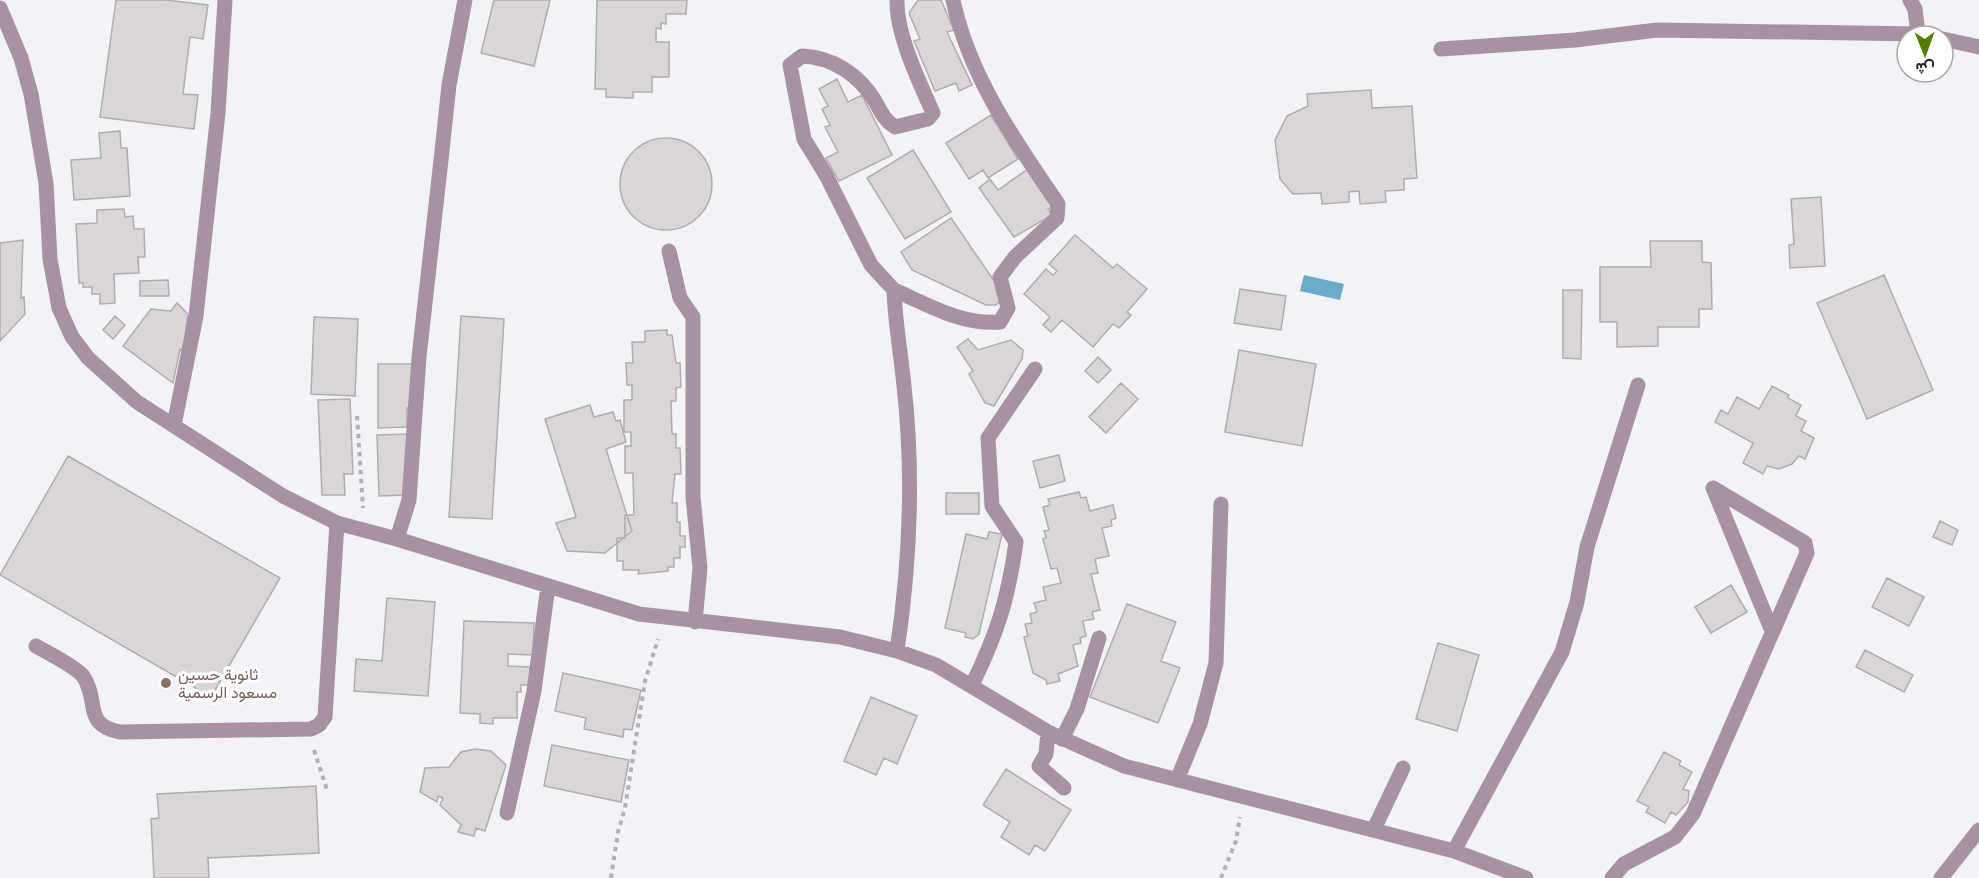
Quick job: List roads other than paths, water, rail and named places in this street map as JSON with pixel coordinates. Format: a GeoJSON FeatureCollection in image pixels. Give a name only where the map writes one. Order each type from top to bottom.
{"type":"FeatureCollection","features":[{"type":"Feature","properties":{"kind":"street"},"geometry":{"type":"LineString","coordinates":[[174,425],[196,316],[218,113],[225,0]]}},
{"type":"Feature","properties":{"kind":"street"},"geometry":{"type":"LineString","coordinates":[[397,539],[409,500],[419,357],[440,162],[449,85],[465,0]]}},
{"type":"Feature","properties":{"kind":"street"},"geometry":{"type":"LineString","coordinates":[[897,0],[897,9],[908,49],[933,112],[928,119],[895,127],[885,120],[874,100],[857,79],[840,66],[818,56],[802,56],[790,64],[804,139],[826,175],[871,265],[894,290],[960,320],[1000,322],[1008,308],[1000,277],[1015,257],[1057,218],[1058,204],[1006,126],[975,66],[957,18],[954,0]]}},
{"type":"Feature","properties":{"kind":"street"},"geometry":{"type":"LineString","coordinates":[[1910,0],[1920,24]]}},
{"type":"Feature","properties":{"kind":"street"},"geometry":{"type":"LineString","coordinates":[[0,8],[21,58],[41,139],[50,259],[59,308],[72,337],[88,358],[136,402],[283,496],[337,523],[397,539],[639,614],[840,637],[897,651],[936,665],[1055,735],[1124,765],[1454,851],[1526,878]]}},
{"type":"Feature","properties":{"kind":"street"},"geometry":{"type":"LineString","coordinates":[[1441,49],[1575,40],[1657,30],[1895,34]]}},
{"type":"Feature","properties":{"kind":"street"},"geometry":{"type":"LineString","coordinates":[[1955,42],[1979,47]]}},
{"type":"Feature","properties":{"kind":"street"},"geometry":{"type":"LineString","coordinates":[[669,251],[680,298],[693,317],[693,497],[700,568],[695,622]]}},
{"type":"Feature","properties":{"kind":"street"},"geometry":{"type":"LineString","coordinates":[[894,290],[895,319],[904,386],[910,500],[905,599],[897,651]]}},
{"type":"Feature","properties":{"kind":"street"},"geometry":{"type":"LineString","coordinates":[[972,685],[996,635],[1011,582],[1016,542],[992,506],[988,438],[1035,369]]}},
{"type":"Feature","properties":{"kind":"street"},"geometry":{"type":"LineString","coordinates":[[1454,851],[1562,652],[1577,602],[1587,547],[1638,385]]}},
{"type":"Feature","properties":{"kind":"street"},"geometry":{"type":"LineString","coordinates":[[1612,878],[1624,864],[1675,837],[1693,814],[1807,553],[1805,543],[1713,488],[1772,631]]}},
{"type":"Feature","properties":{"kind":"street"},"geometry":{"type":"LineString","coordinates":[[1177,780],[1200,724],[1216,663],[1216,583],[1221,504]]}},
{"type":"Feature","properties":{"kind":"street"},"geometry":{"type":"LineString","coordinates":[[36,646],[82,674],[98,723],[105,729],[120,732],[311,729],[319,725],[325,717],[337,523]]}},
{"type":"Feature","properties":{"kind":"street"},"geometry":{"type":"LineString","coordinates":[[507,813],[534,691],[548,586]]}},
{"type":"Feature","properties":{"kind":"street"},"geometry":{"type":"LineString","coordinates":[[1064,788],[1039,765],[1055,735],[1077,710],[1099,638]]}},
{"type":"Feature","properties":{"kind":"street"},"geometry":{"type":"LineString","coordinates":[[1374,829],[1403,768]]}},
{"type":"Feature","properties":{"kind":"street"},"geometry":{"type":"LineString","coordinates":[[1941,878],[1979,830]]}},
{"type":"Feature","properties":{"kind":"water"},"geometry":{"type":"Polygon","coordinates":[[[1304,275],[1344,284],[1340,300],[1300,291],[1304,275]]]}},
{"type":"Feature","properties":{"kind":"place","name":"ثانوية حسين مسعود الرسمية"},"geometry":{"type":"Point","coordinates":[166,683]}}]}
